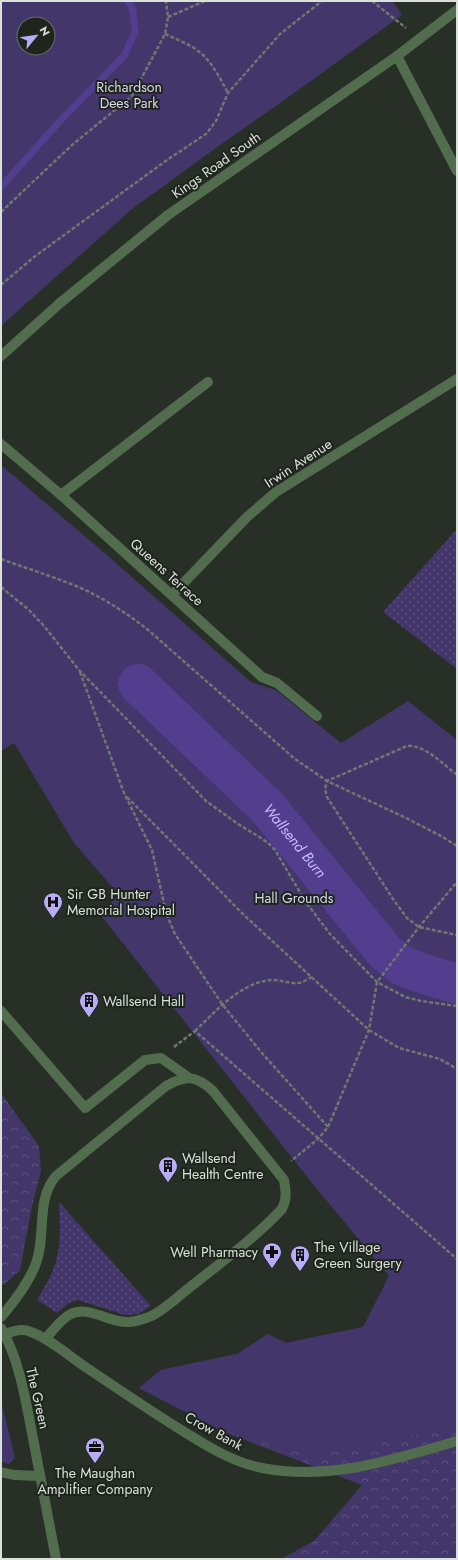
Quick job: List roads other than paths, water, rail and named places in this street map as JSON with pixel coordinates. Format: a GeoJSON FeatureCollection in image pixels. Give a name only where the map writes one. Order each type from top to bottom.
{"type":"FeatureCollection","features":[{"type":"Feature","properties":{"kind":"street","name":"Kings Road South"},"geometry":{"type":"LineString","coordinates":[[1,356],[60,303],[168,215],[397,56],[457,10]]}},
{"type":"Feature","properties":{"kind":"street"},"geometry":{"type":"LineString","coordinates":[[397,56],[457,171]]}},
{"type":"Feature","properties":{"kind":"street","name":"Irwin Avenue"},"geometry":{"type":"LineString","coordinates":[[172,595],[247,517],[276,492],[457,378]]}},
{"type":"Feature","properties":{"kind":"street"},"geometry":{"type":"LineString","coordinates":[[61,495],[208,382]]}},
{"type":"Feature","properties":{"kind":"street","name":"Queens Terrace"},"geometry":{"type":"LineString","coordinates":[[1,444],[61,495],[262,677],[276,683],[317,716]]}},
{"type":"Feature","properties":{"kind":"street"},"geometry":{"type":"LineString","coordinates":[[1,1011],[85,1108],[145,1060],[161,1058],[188,1077],[205,1083],[278,1172],[284,1180],[286,1191],[286,1200],[282,1209],[231,1255],[163,1308],[150,1316],[128,1322],[116,1321],[88,1312],[78,1312],[70,1314],[45,1339]]}},
{"type":"Feature","properties":{"kind":"street"},"geometry":{"type":"LineString","coordinates":[[1,1317],[18,1297],[35,1266],[39,1251],[46,1193],[49,1184],[56,1176],[166,1086],[175,1081],[188,1077]]}},
{"type":"Feature","properties":{"kind":"street","name":"Crow Bank"},"geometry":{"type":"LineString","coordinates":[[3,1331],[23,1330],[45,1339],[118,1389],[205,1445],[232,1459],[260,1468],[311,1472],[349,1469],[380,1463],[457,1441]]}},
{"type":"Feature","properties":{"kind":"street","name":"The Green"},"geometry":{"type":"LineString","coordinates":[[3,1331],[14,1356],[27,1409],[56,1559]]}},
{"type":"Feature","properties":{"kind":"street"},"geometry":{"type":"LineString","coordinates":[[1,1472],[14,1475],[40,1476]]}},
{"type":"Feature","properties":{"kind":"waterway"},"geometry":{"type":"LineString","coordinates":[[1,187],[60,121],[124,56],[135,32],[133,10],[128,1]]}},
{"type":"Feature","properties":{"kind":"waterway","name":"Wallsend Burn"},"geometry":{"type":"LineString","coordinates":[[138,684],[268,808],[385,952],[401,965],[457,984]]}},
{"type":"Feature","properties":{"kind":"place","name":"Sir GB Hunter Memorial Hospital"},"geometry":{"type":"Point","coordinates":[53,919]}},
{"type":"Feature","properties":{"kind":"place","name":"Wallsend Hall"},"geometry":{"type":"Point","coordinates":[89,1018]}},
{"type":"Feature","properties":{"kind":"place","name":"Wallsend Health Centre"},"geometry":{"type":"Point","coordinates":[168,1183]}},
{"type":"Feature","properties":{"kind":"place","name":"Well Pharmacy"},"geometry":{"type":"Point","coordinates":[272,1269]}},
{"type":"Feature","properties":{"kind":"place","name":"The Village Green Surgery"},"geometry":{"type":"Point","coordinates":[300,1272]}},
{"type":"Feature","properties":{"kind":"place","name":"The Maughan Amplifier Company"},"geometry":{"type":"Point","coordinates":[95,1464]}},
{"type":"Feature","properties":{"kind":"park label","name":"Richardson Dees Park"},"geometry":{"type":"Point","coordinates":[129,96]}},
{"type":"Feature","properties":{"kind":"park label","name":"Hall Grounds"},"geometry":{"type":"Point","coordinates":[294,898]}}]}
